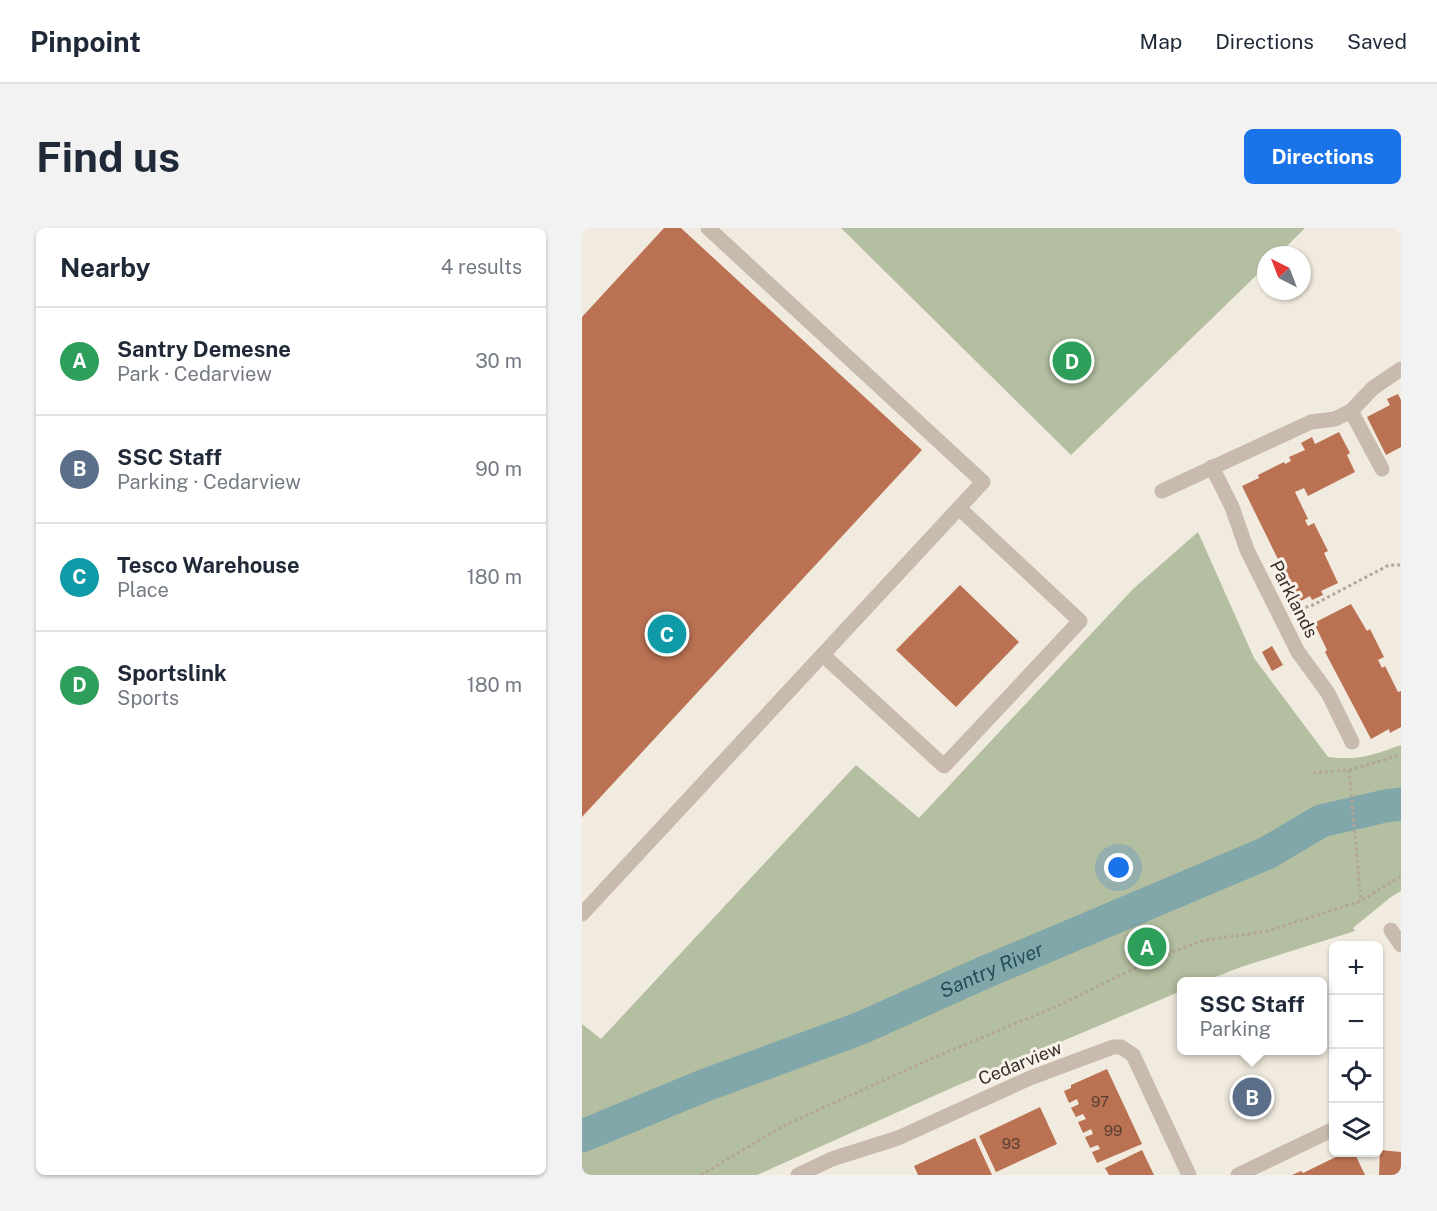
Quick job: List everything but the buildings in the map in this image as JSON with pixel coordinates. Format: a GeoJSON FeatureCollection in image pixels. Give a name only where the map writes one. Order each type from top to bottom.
{"type":"FeatureCollection","features":[{"type":"Feature","properties":{"kind":"street"},"geometry":{"type":"LineString","coordinates":[[582,914],[983,482],[708,228]]}},
{"type":"Feature","properties":{"kind":"street"},"geometry":{"type":"LineString","coordinates":[[1162,492],[1311,423],[1335,419],[1352,411],[1373,388],[1401,369]]}},
{"type":"Feature","properties":{"kind":"street"},"geometry":{"type":"LineString","coordinates":[[1352,411],[1382,469]]}},
{"type":"Feature","properties":{"kind":"street","name":"Parklands"},"geometry":{"type":"LineString","coordinates":[[1212,467],[1232,507],[1247,550],[1280,617],[1298,652],[1328,693],[1352,742]]}},
{"type":"Feature","properties":{"kind":"street"},"geometry":{"type":"LineString","coordinates":[[823,655],[944,766],[1080,621],[959,508]]}},
{"type":"Feature","properties":{"kind":"street"},"geometry":{"type":"LineString","coordinates":[[1391,930],[1401,945]]}},
{"type":"Feature","properties":{"kind":"street","name":"Cedarview"},"geometry":{"type":"LineString","coordinates":[[798,1175],[832,1159],[898,1138],[1030,1078],[1113,1047],[1121,1047],[1133,1055],[1189,1175]]}},
{"type":"Feature","properties":{"kind":"street"},"geometry":{"type":"LineString","coordinates":[[1238,1175],[1329,1132]]}},
{"type":"Feature","properties":{"kind":"path"},"geometry":{"type":"LineString","coordinates":[[1280,617],[1313,605],[1389,564],[1401,565]]}},
{"type":"Feature","properties":{"kind":"path"},"geometry":{"type":"LineString","coordinates":[[1313,773],[1349,771],[1401,755]]}},
{"type":"Feature","properties":{"kind":"path"},"geometry":{"type":"LineString","coordinates":[[1349,771],[1361,901]]}},
{"type":"Feature","properties":{"kind":"path"},"geometry":{"type":"LineString","coordinates":[[701,1175],[783,1126],[926,1061],[1056,1006],[1150,961],[1201,941],[1268,931],[1361,901],[1401,876]]}},
{"type":"Feature","properties":{"kind":"green space"},"geometry":{"type":"Polygon","coordinates":[[[841,228],[1305,228],[1287,246],[1257,246],[1257,275],[1071,455],[841,228]]]}},
{"type":"Feature","properties":{"kind":"green space"},"geometry":{"type":"Polygon","coordinates":[[[1198,532],[1254,658],[1328,757],[1357,758],[1401,745],[1401,891],[1353,928],[1355,931],[1215,977],[1177,977],[1177,993],[956,1086],[757,1175],[582,1175],[582,1024],[601,1039],[856,765],[919,818],[1133,589],[1198,532]]]}},
{"type":"Feature","properties":{"kind":"waterway","name":"Santry River"},"geometry":{"type":"LineString","coordinates":[[582,1136],[703,1086],[861,1028],[983,973],[1267,853],[1321,821],[1401,804]]}},
{"type":"Feature","properties":{"kind":"place","name":"Sportslink"},"geometry":{"type":"Point","coordinates":[1072,361]}},
{"type":"Feature","properties":{"kind":"place","name":"Tesco Warehouse"},"geometry":{"type":"Point","coordinates":[667,634]}},
{"type":"Feature","properties":{"kind":"place","name":"Santry Demesne"},"geometry":{"type":"Point","coordinates":[1147,947]}},
{"type":"Feature","properties":{"kind":"place","name":"SSC Staff"},"geometry":{"type":"Point","coordinates":[1252,1097]}}]}
